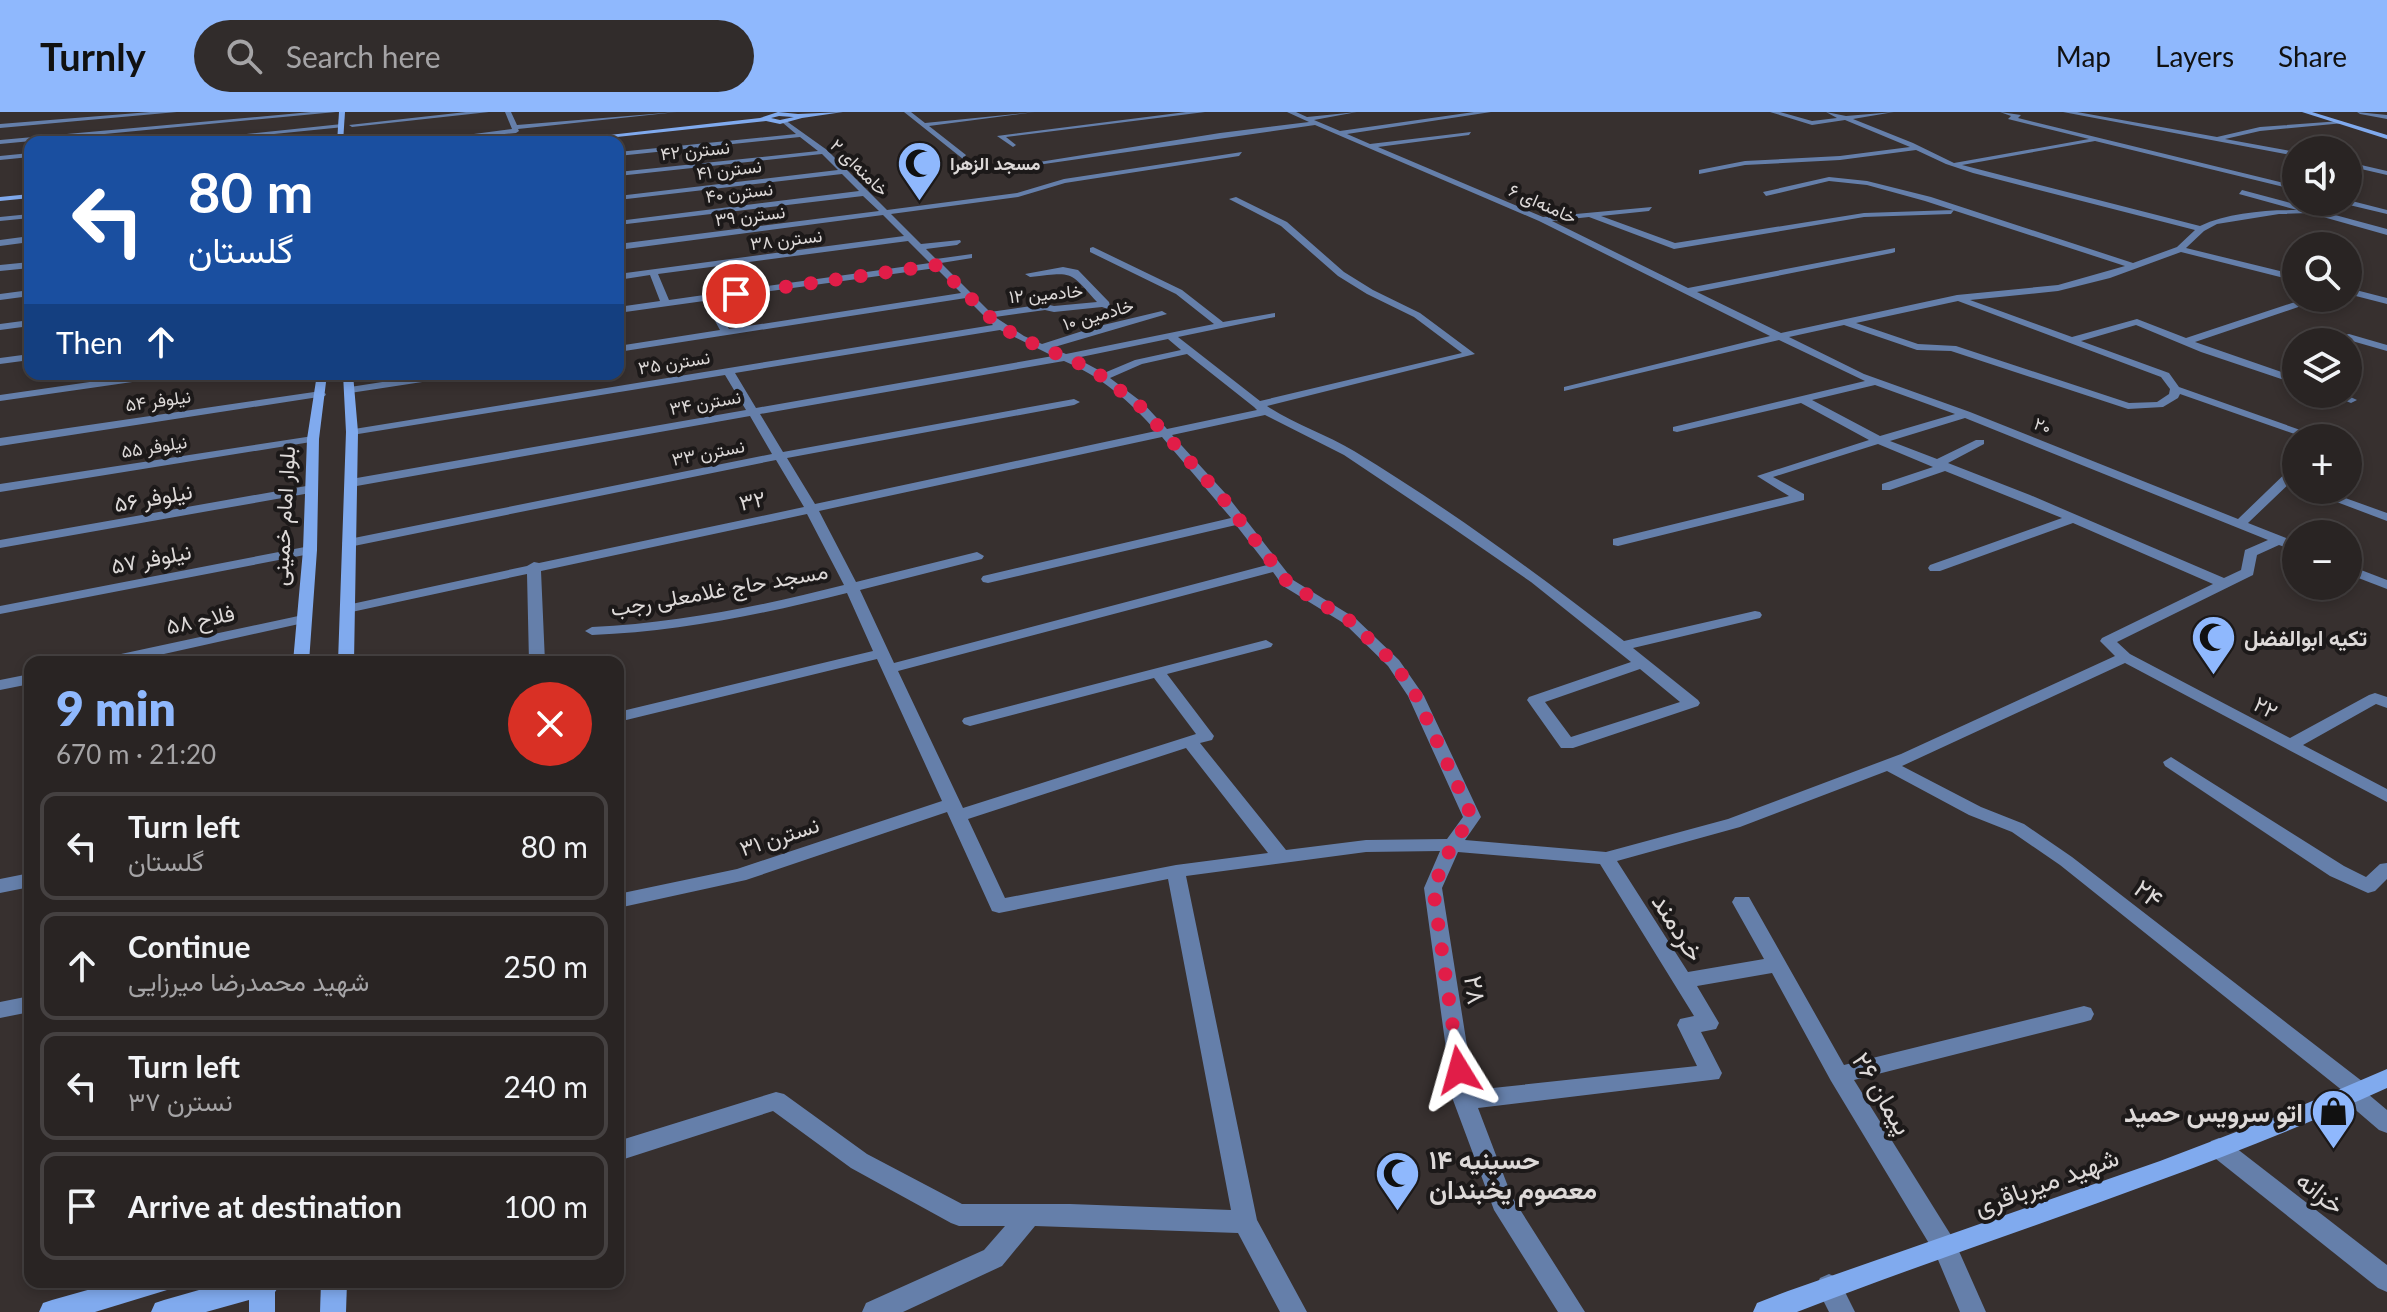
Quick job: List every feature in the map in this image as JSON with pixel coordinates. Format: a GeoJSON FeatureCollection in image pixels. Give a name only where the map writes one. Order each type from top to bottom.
{"type":"FeatureCollection","features":[{"type":"Feature","properties":{"kind":"main road"},"geometry":{"type":"LineString","coordinates":[[341,136],[342,112]]}},
{"type":"Feature","properties":{"kind":"main road"},"geometry":{"type":"LineString","coordinates":[[352,112],[353,136]]}},
{"type":"Feature","properties":{"kind":"main road"},"geometry":{"type":"LineString","coordinates":[[599,136],[770,115],[840,112]]}},
{"type":"Feature","properties":{"kind":"main road"},"geometry":{"type":"LineString","coordinates":[[2305,112],[2387,137]]}},
{"type":"Feature","properties":{"kind":"main road"},"geometry":{"type":"LineString","coordinates":[[770,115],[785,122],[799,116]]}},
{"type":"Feature","properties":{"kind":"main road"},"geometry":{"type":"LineString","coordinates":[[0,199],[24,197]]}},
{"type":"Feature","properties":{"kind":"main road","name":"بلوار امام خمینی"},"geometry":{"type":"LineString","coordinates":[[301,656],[310,550],[313,439],[322,380]]}},
{"type":"Feature","properties":{"kind":"main road"},"geometry":{"type":"LineString","coordinates":[[346,656],[352,432],[349,380]]}},
{"type":"Feature","properties":{"kind":"main road","name":"شهید میرباقری"},"geometry":{"type":"LineString","coordinates":[[1766,1312],[1829,1286],[1945,1248],[2219,1148],[2387,1078]]}},
{"type":"Feature","properties":{"kind":"main road"},"geometry":{"type":"LineString","coordinates":[[52,1312],[137,1288]]}},
{"type":"Feature","properties":{"kind":"main road"},"geometry":{"type":"LineString","coordinates":[[333,1312],[334,1288]]}},
{"type":"Feature","properties":{"kind":"main road"},"geometry":{"type":"LineString","coordinates":[[164,1312],[263,1291]]}},
{"type":"Feature","properties":{"kind":"street"},"geometry":{"type":"LineString","coordinates":[[0,126],[174,112]]}},
{"type":"Feature","properties":{"kind":"street"},"geometry":{"type":"LineString","coordinates":[[67,136],[333,112]]}},
{"type":"Feature","properties":{"kind":"street"},"geometry":{"type":"LineString","coordinates":[[352,125],[486,112]]}},
{"type":"Feature","properties":{"kind":"street"},"geometry":{"type":"LineString","coordinates":[[510,112],[515,129]]}},
{"type":"Feature","properties":{"kind":"street"},"geometry":{"type":"LineString","coordinates":[[462,136],[674,112]]}},
{"type":"Feature","properties":{"kind":"street"},"geometry":{"type":"LineString","coordinates":[[907,112],[963,157]]}},
{"type":"Feature","properties":{"kind":"street"},"geometry":{"type":"LineString","coordinates":[[923,125],[1032,112]]}},
{"type":"Feature","properties":{"kind":"street"},"geometry":{"type":"LineString","coordinates":[[1013,145],[1000,136],[1202,112]]}},
{"type":"Feature","properties":{"kind":"street","name":"خامنه‌ای ۶"},"geometry":{"type":"LineString","coordinates":[[1290,112],[1542,219],[1777,337]]}},
{"type":"Feature","properties":{"kind":"street"},"geometry":{"type":"LineString","coordinates":[[1304,119],[1354,112]]}},
{"type":"Feature","properties":{"kind":"street"},"geometry":{"type":"LineString","coordinates":[[1336,133],[1488,112]]}},
{"type":"Feature","properties":{"kind":"street"},"geometry":{"type":"LineString","coordinates":[[1773,112],[1812,123],[1891,112]]}},
{"type":"Feature","properties":{"kind":"street"},"geometry":{"type":"LineString","coordinates":[[1829,112],[1987,176],[2016,180],[2201,229]]}},
{"type":"Feature","properties":{"kind":"street"},"geometry":{"type":"LineString","coordinates":[[2003,112],[2019,116],[2010,118],[2281,184]]}},
{"type":"Feature","properties":{"kind":"street"},"geometry":{"type":"LineString","coordinates":[[2066,112],[2282,152]]}},
{"type":"Feature","properties":{"kind":"street"},"geometry":{"type":"LineString","coordinates":[[2086,124],[2109,112]]}},
{"type":"Feature","properties":{"kind":"street"},"geometry":{"type":"LineString","coordinates":[[2360,112],[2387,117]]}},
{"type":"Feature","properties":{"kind":"street","name":"خامنه‌ای ۲"},"geometry":{"type":"LineString","coordinates":[[785,122],[824,152],[1002,327],[1103,377],[1139,405],[1240,520],[1276,567]]}},
{"type":"Feature","properties":{"kind":"street"},"geometry":{"type":"LineString","coordinates":[[2211,140],[2271,128],[2341,123]]}},
{"type":"Feature","properties":{"kind":"street"},"geometry":{"type":"LineString","coordinates":[[1037,163],[1315,124]]}},
{"type":"Feature","properties":{"kind":"street"},"geometry":{"type":"LineString","coordinates":[[236,136],[342,126]]}},
{"type":"Feature","properties":{"kind":"street"},"geometry":{"type":"LineString","coordinates":[[2060,129],[2075,126]]}},
{"type":"Feature","properties":{"kind":"street"},"geometry":{"type":"LineString","coordinates":[[2271,128],[2290,133]]}},
{"type":"Feature","properties":{"kind":"street"},"geometry":{"type":"LineString","coordinates":[[1367,147],[1469,133]]}},
{"type":"Feature","properties":{"kind":"street"},"geometry":{"type":"LineString","coordinates":[[624,153],[801,135]]}},
{"type":"Feature","properties":{"kind":"street"},"geometry":{"type":"LineString","coordinates":[[1955,164],[2101,139]]}},
{"type":"Feature","properties":{"kind":"street"},"geometry":{"type":"LineString","coordinates":[[0,142],[24,140]]}},
{"type":"Feature","properties":{"kind":"street"},"geometry":{"type":"LineString","coordinates":[[1702,172],[1745,163],[1827,159],[1916,148]]}},
{"type":"Feature","properties":{"kind":"street","name":"نسترن ۴۲"},"geometry":{"type":"LineString","coordinates":[[624,173],[824,152]]}},
{"type":"Feature","properties":{"kind":"street","name":"نسترن ۳۹"},"geometry":{"type":"LineString","coordinates":[[624,246],[1018,195],[1064,181],[1239,154]]}},
{"type":"Feature","properties":{"kind":"street"},"geometry":{"type":"LineString","coordinates":[[0,158],[24,156]]}},
{"type":"Feature","properties":{"kind":"street"},"geometry":{"type":"LineString","coordinates":[[2362,162],[2382,160]]}},
{"type":"Feature","properties":{"kind":"street"},"geometry":{"type":"LineString","coordinates":[[2362,167],[2387,173]]}},
{"type":"Feature","properties":{"kind":"street","name":"نسترن ۴۱"},"geometry":{"type":"LineString","coordinates":[[624,197],[844,172]]}},
{"type":"Feature","properties":{"kind":"street"},"geometry":{"type":"LineString","coordinates":[[1766,194],[1836,179],[1896,189],[2133,266]]}},
{"type":"Feature","properties":{"kind":"street"},"geometry":{"type":"LineString","coordinates":[[2242,192],[2282,204]]}},
{"type":"Feature","properties":{"kind":"street","name":"نسترن ۴۰"},"geometry":{"type":"LineString","coordinates":[[624,222],[865,193]]}},
{"type":"Feature","properties":{"kind":"street","name":"۳۲"},"geometry":{"type":"LineString","coordinates":[[347,609],[534,566],[1167,435],[1470,354],[1417,315],[1341,274],[1284,224],[1233,199]]}},
{"type":"Feature","properties":{"kind":"street"},"geometry":{"type":"LineString","coordinates":[[780,203],[805,233]]}},
{"type":"Feature","properties":{"kind":"street"},"geometry":{"type":"LineString","coordinates":[[2362,206],[2387,212]]}},
{"type":"Feature","properties":{"kind":"street"},"geometry":{"type":"LineString","coordinates":[[1542,219],[1649,209]]}},
{"type":"Feature","properties":{"kind":"street"},"geometry":{"type":"LineString","coordinates":[[1591,215],[1674,246],[1864,215],[1960,211]]}},
{"type":"Feature","properties":{"kind":"street"},"geometry":{"type":"LineString","coordinates":[[1568,389],[1777,337],[1957,298],[2058,288],[2180,249],[2201,229],[2231,218],[2282,214]]}},
{"type":"Feature","properties":{"kind":"street"},"geometry":{"type":"LineString","coordinates":[[2322,216],[2387,232]]}},
{"type":"Feature","properties":{"kind":"street"},"geometry":{"type":"LineString","coordinates":[[0,219],[24,217]]}},
{"type":"Feature","properties":{"kind":"street","name":"نسترن ۳۸"},"geometry":{"type":"LineString","coordinates":[[624,276],[910,238]]}},
{"type":"Feature","properties":{"kind":"street"},"geometry":{"type":"LineString","coordinates":[[0,243],[24,240]]}},
{"type":"Feature","properties":{"kind":"street"},"geometry":{"type":"LineString","coordinates":[[812,242],[819,250]]}},
{"type":"Feature","properties":{"kind":"street"},"geometry":{"type":"LineString","coordinates":[[918,247],[957,242]]}},
{"type":"Feature","properties":{"kind":"street"},"geometry":{"type":"LineString","coordinates":[[2180,249],[2282,274]]}},
{"type":"Feature","properties":{"kind":"street"},"geometry":{"type":"LineString","coordinates":[[1093,250],[1179,292],[1221,325]]}},
{"type":"Feature","properties":{"kind":"street"},"geometry":{"type":"LineString","coordinates":[[1686,291],[1892,250]]}},
{"type":"Feature","properties":{"kind":"street"},"geometry":{"type":"LineString","coordinates":[[624,309],[935,264],[969,256]]}},
{"type":"Feature","properties":{"kind":"street"},"geometry":{"type":"LineString","coordinates":[[0,268],[24,266]]}},
{"type":"Feature","properties":{"kind":"street"},"geometry":{"type":"LineString","coordinates":[[1030,274],[1071,270],[1106,304],[1117,324]]}},
{"type":"Feature","properties":{"kind":"street"},"geometry":{"type":"LineString","coordinates":[[653,272],[666,304]]}},
{"type":"Feature","properties":{"kind":"street"},"geometry":{"type":"LineString","coordinates":[[0,297],[24,294]]}},
{"type":"Feature","properties":{"kind":"street"},"geometry":{"type":"LineString","coordinates":[[624,348],[967,295]]}},
{"type":"Feature","properties":{"kind":"street"},"geometry":{"type":"LineString","coordinates":[[2362,295],[2387,301]]}},
{"type":"Feature","properties":{"kind":"street"},"geometry":{"type":"LineString","coordinates":[[707,298],[726,332]]}},
{"type":"Feature","properties":{"kind":"street"},"geometry":{"type":"LineString","coordinates":[[1957,298],[2165,375],[2175,389],[2282,426]]}},
{"type":"Feature","properties":{"kind":"street","name":"خادمین ۱۲"},"geometry":{"type":"LineString","coordinates":[[988,315],[1106,304]]}},
{"type":"Feature","properties":{"kind":"street"},"geometry":{"type":"LineString","coordinates":[[2188,341],[2282,309]]}},
{"type":"Feature","properties":{"kind":"street","name":"خادمین ۱۰"},"geometry":{"type":"LineString","coordinates":[[1043,347],[1162,314]]}},
{"type":"Feature","properties":{"kind":"street","name":"نسترن ۳۴"},"geometry":{"type":"LineString","coordinates":[[351,483],[1066,357],[1272,315]]}},
{"type":"Feature","properties":{"kind":"street"},"geometry":{"type":"LineString","coordinates":[[1846,322],[1917,347],[1952,348],[2128,406],[2159,405],[2174,396],[2175,389]]}},
{"type":"Feature","properties":{"kind":"street"},"geometry":{"type":"LineString","coordinates":[[2072,340],[2137,322],[2205,350],[2282,376]]}},
{"type":"Feature","properties":{"kind":"street"},"geometry":{"type":"LineString","coordinates":[[0,327],[24,324]]}},
{"type":"Feature","properties":{"kind":"street","name":"نسترن ۳۵"},"geometry":{"type":"LineString","coordinates":[[352,432],[1002,327]]}},
{"type":"Feature","properties":{"kind":"street"},"geometry":{"type":"LineString","coordinates":[[1169,335],[1262,408],[1348,452],[1536,579],[1692,703],[1567,744],[1535,700],[1641,664]]}},
{"type":"Feature","properties":{"kind":"street","name":"۲۰"},"geometry":{"type":"LineString","coordinates":[[1777,337],[1876,382],[1966,414],[2282,541]]}},
{"type":"Feature","properties":{"kind":"street"},"geometry":{"type":"LineString","coordinates":[[2362,341],[2387,348]]}},
{"type":"Feature","properties":{"kind":"street"},"geometry":{"type":"LineString","coordinates":[[1103,377],[1139,362],[1189,351]]}},
{"type":"Feature","properties":{"kind":"street"},"geometry":{"type":"LineString","coordinates":[[0,361],[24,358]]}},
{"type":"Feature","properties":{"kind":"street"},"geometry":{"type":"LineString","coordinates":[[729,372],[811,508],[852,588],[999,906],[1176,871],[1366,846],[1452,845],[1606,858],[1734,823],[1888,765],[2125,657],[2107,641],[2248,572],[2250,553],[2279,540]]}},
{"type":"Feature","properties":{"kind":"street"},"geometry":{"type":"LineString","coordinates":[[0,398],[125,380]]}},
{"type":"Feature","properties":{"kind":"street"},"geometry":{"type":"LineString","coordinates":[[350,390],[416,380]]}},
{"type":"Feature","properties":{"kind":"street"},"geometry":{"type":"LineString","coordinates":[[1677,429],[1876,382]]}},
{"type":"Feature","properties":{"kind":"street","name":"نیلوفر ۵۴"},"geometry":{"type":"LineString","coordinates":[[0,442],[321,394]]}},
{"type":"Feature","properties":{"kind":"street"},"geometry":{"type":"LineString","coordinates":[[1800,398],[1880,441],[2223,583]]}},
{"type":"Feature","properties":{"kind":"street","name":"نسترن ۳۳"},"geometry":{"type":"LineString","coordinates":[[349,543],[779,456],[1074,402]]}},
{"type":"Feature","properties":{"kind":"street"},"geometry":{"type":"LineString","coordinates":[[1618,542],[1800,497],[1763,476],[1966,414]]}},
{"type":"Feature","properties":{"kind":"street","name":"نیلوفر ۵۵"},"geometry":{"type":"LineString","coordinates":[[0,488],[313,439]]}},
{"type":"Feature","properties":{"kind":"street"},"geometry":{"type":"LineString","coordinates":[[1886,487],[1941,466],[1980,442]]}},
{"type":"Feature","properties":{"kind":"street","name":"نیلوفر ۵۶"},"geometry":{"type":"LineString","coordinates":[[0,544],[312,489]]}},
{"type":"Feature","properties":{"kind":"street"},"geometry":{"type":"LineString","coordinates":[[2241,523],[2282,490]]}},
{"type":"Feature","properties":{"kind":"street"},"geometry":{"type":"LineString","coordinates":[[2350,504],[2387,517]]}},
{"type":"Feature","properties":{"kind":"street"},"geometry":{"type":"LineString","coordinates":[[1935,568],[2073,519]]}},
{"type":"Feature","properties":{"kind":"street"},"geometry":{"type":"LineString","coordinates":[[988,579],[1240,520]]}},
{"type":"Feature","properties":{"kind":"street","name":"نیلوفر ۵۷"},"geometry":{"type":"LineString","coordinates":[[0,610],[310,550]]}},
{"type":"Feature","properties":{"kind":"street","name":"مسجد حاج غلامعلی رجب"},"geometry":{"type":"LineString","coordinates":[[592,631],[646,629],[799,601],[977,556]]}},
{"type":"Feature","properties":{"kind":"street"},"geometry":{"type":"LineString","coordinates":[[534,566],[537,656]]}},
{"type":"Feature","properties":{"kind":"street"},"geometry":{"type":"LineString","coordinates":[[624,716],[886,661],[1276,567]]}},
{"type":"Feature","properties":{"kind":"street","name":"۲۸"},"geometry":{"type":"LineString","coordinates":[[1276,567],[1288,583],[1350,621],[1394,663],[1416,696],[1472,817],[1452,845],[1433,888],[1464,1100],[1502,1202],[1572,1312]]}},
{"type":"Feature","properties":{"kind":"street"},"geometry":{"type":"LineString","coordinates":[[2362,575],[2387,585]]}},
{"type":"Feature","properties":{"kind":"street"},"geometry":{"type":"LineString","coordinates":[[1619,647],[1755,615]]}},
{"type":"Feature","properties":{"kind":"street","name":"فلاح ۵۸"},"geometry":{"type":"LineString","coordinates":[[134,656],[303,619]]}},
{"type":"Feature","properties":{"kind":"street"},"geometry":{"type":"LineString","coordinates":[[970,721],[1266,644]]}},
{"type":"Feature","properties":{"kind":"street","name":"۲۲"},"geometry":{"type":"LineString","coordinates":[[2125,657],[2387,796]]}},
{"type":"Feature","properties":{"kind":"street"},"geometry":{"type":"LineString","coordinates":[[1157,672],[1206,736],[1189,741],[1281,857]]}},
{"type":"Feature","properties":{"kind":"street"},"geometry":{"type":"LineString","coordinates":[[0,685],[24,680]]}},
{"type":"Feature","properties":{"kind":"street"},"geometry":{"type":"LineString","coordinates":[[2290,745],[2375,698],[2387,703]]}},
{"type":"Feature","properties":{"kind":"street","name":"نسترن ۳۱"},"geometry":{"type":"LineString","coordinates":[[624,900],[739,875],[1189,741]]}},
{"type":"Feature","properties":{"kind":"street"},"geometry":{"type":"LineString","coordinates":[[2171,762],[2337,871],[2368,886],[2387,869]]}},
{"type":"Feature","properties":{"kind":"street","name":"۲۴"},"geometry":{"type":"LineString","coordinates":[[1888,765],[1975,811],[2018,828],[2066,861],[2355,1092],[2387,1123]]}},
{"type":"Feature","properties":{"kind":"street","name":"خردمند"},"geometry":{"type":"LineString","coordinates":[[1464,1100],[1711,1073],[1687,1025],[1709,1023],[1606,858]]}},
{"type":"Feature","properties":{"kind":"street"},"geometry":{"type":"LineString","coordinates":[[1176,871],[1245,1222],[1294,1312]]}},
{"type":"Feature","properties":{"kind":"street"},"geometry":{"type":"LineString","coordinates":[[0,886],[24,881]]}},
{"type":"Feature","properties":{"kind":"street","name":"پیمان ۲۶"},"geometry":{"type":"LineString","coordinates":[[1742,902],[1839,1075],[1945,1248],[1973,1312]]}},
{"type":"Feature","properties":{"kind":"street"},"geometry":{"type":"LineString","coordinates":[[1683,981],[1779,964]]}},
{"type":"Feature","properties":{"kind":"street"},"geometry":{"type":"LineString","coordinates":[[1,1011],[24,1005]]}},
{"type":"Feature","properties":{"kind":"street"},"geometry":{"type":"LineString","coordinates":[[1839,1075],[2084,1014]]}},
{"type":"Feature","properties":{"kind":"street"},"geometry":{"type":"LineString","coordinates":[[624,1149],[776,1101],[859,1161],[959,1215],[1245,1222]]}},
{"type":"Feature","properties":{"kind":"street","name":"خزانه"},"geometry":{"type":"LineString","coordinates":[[2219,1148],[2387,1280]]}},
{"type":"Feature","properties":{"kind":"street"},"geometry":{"type":"LineString","coordinates":[[875,1312],[993,1258],[1029,1215]]}},
{"type":"Feature","properties":{"kind":"street"},"geometry":{"type":"LineString","coordinates":[[1829,1286],[1842,1312]]}},
{"type":"Feature","properties":{"kind":"place","name":"مسجد الزهرا"},"geometry":{"type":"Point","coordinates":[919,202]}},
{"type":"Feature","properties":{"kind":"place","name":"تکیه ابوالفضل"},"geometry":{"type":"Point","coordinates":[2213,676]}},
{"type":"Feature","properties":{"kind":"place","name":"اتو سرویس حمید"},"geometry":{"type":"Point","coordinates":[2334,1151]}},
{"type":"Feature","properties":{"kind":"place","name":"حسینیه ۱۴ معصوم یخبندان"},"geometry":{"type":"Point","coordinates":[1398,1213]}},
{"type":"Feature","properties":{"kind":"route"},"geometry":{"type":"LineString","coordinates":[[736,294],[937,265],[997,324],[1020,338],[1092,369],[1139,405],[1221,496],[1288,583],[1350,621],[1394,663],[1416,696],[1472,817],[1452,845],[1433,888],[1459,1070]]}}]}
